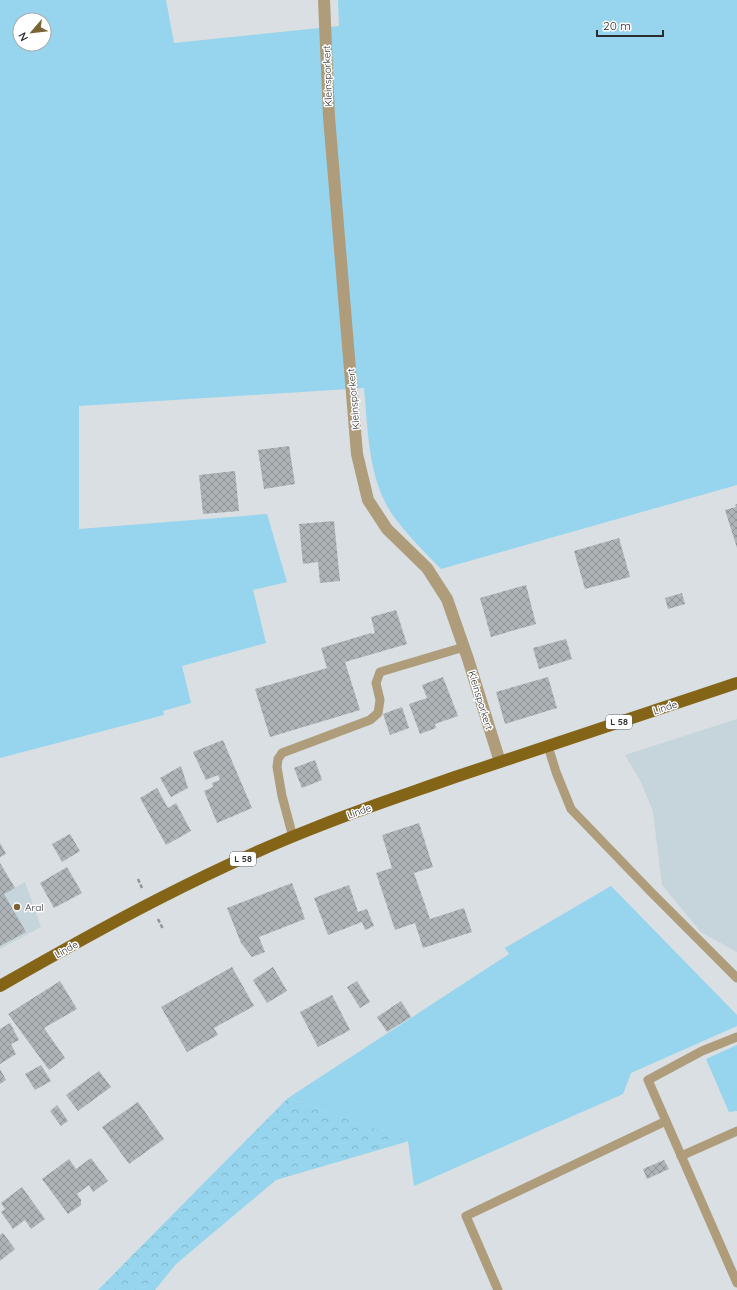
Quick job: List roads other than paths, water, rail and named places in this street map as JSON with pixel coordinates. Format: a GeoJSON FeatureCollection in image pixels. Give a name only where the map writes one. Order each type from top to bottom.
{"type":"FeatureCollection","features":[{"type":"Feature","properties":{"kind":"main road","name":"Linde"},"geometry":{"type":"LineString","coordinates":[[0,986],[150,903],[236,862],[319,826],[500,762],[737,683]]}},
{"type":"Feature","properties":{"kind":"street","name":"Kleinsporkert"},"geometry":{"type":"LineString","coordinates":[[324,0],[329,117],[357,454],[368,500],[387,528],[427,568],[447,599],[464,647],[500,762]]}},
{"type":"Feature","properties":{"kind":"lane"},"geometry":{"type":"LineString","coordinates":[[293,837],[282,796],[277,767],[278,759],[282,752],[370,720],[378,713],[380,700],[376,683],[380,672],[464,647]]}},
{"type":"Feature","properties":{"kind":"lane"},"geometry":{"type":"LineString","coordinates":[[548,746],[556,772],[571,809],[737,978]]}},
{"type":"Feature","properties":{"kind":"lane"},"geometry":{"type":"LineString","coordinates":[[737,1037],[702,1051],[648,1080],[737,1283]]}},
{"type":"Feature","properties":{"kind":"lane"},"geometry":{"type":"LineString","coordinates":[[498,1290],[466,1216],[666,1121]]}},
{"type":"Feature","properties":{"kind":"lane"},"geometry":{"type":"LineString","coordinates":[[681,1156],[737,1131]]}},
{"type":"Feature","properties":{"kind":"place","name":"Aral"},"geometry":{"type":"Point","coordinates":[17,907]}}]}
